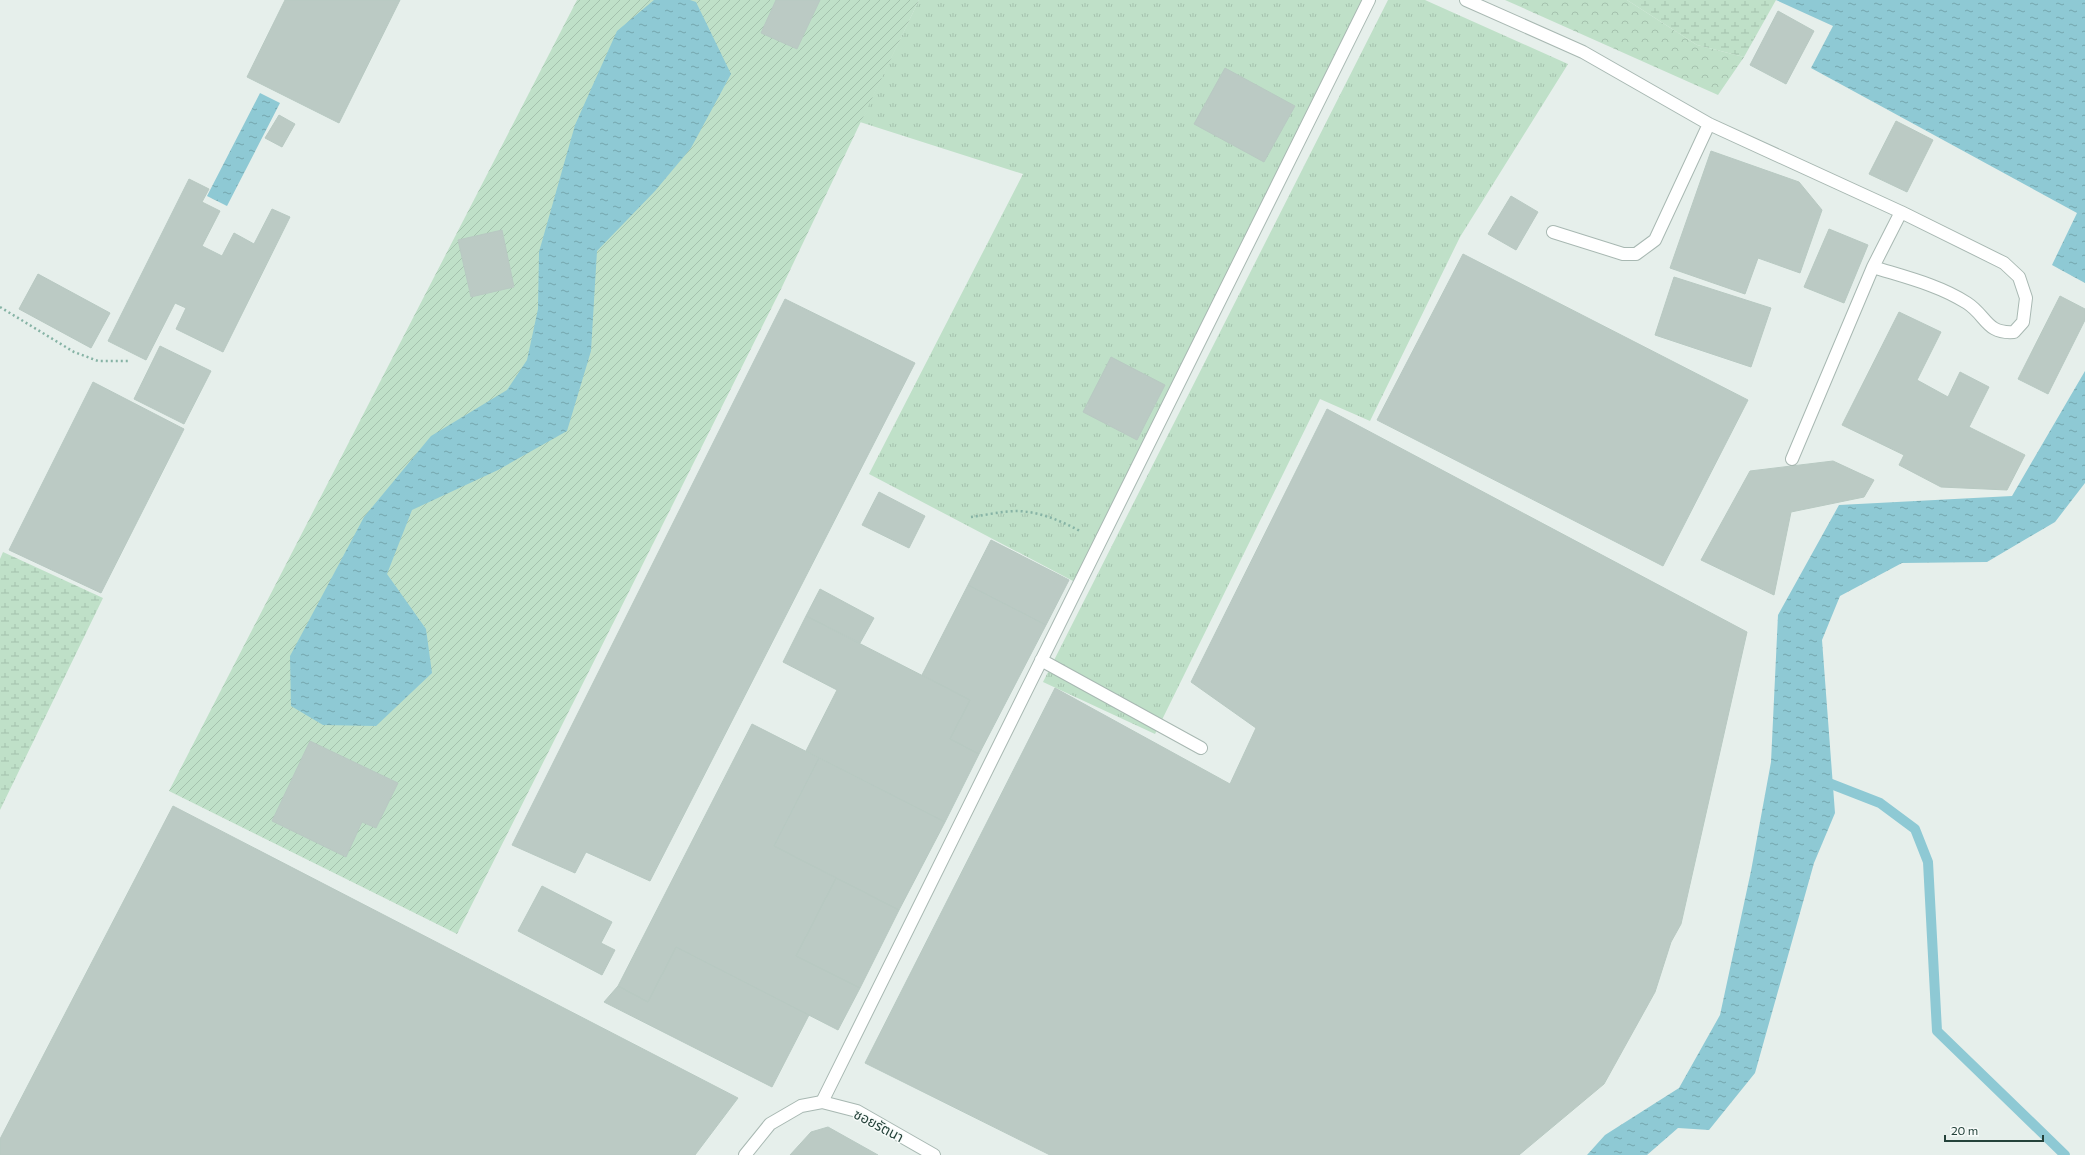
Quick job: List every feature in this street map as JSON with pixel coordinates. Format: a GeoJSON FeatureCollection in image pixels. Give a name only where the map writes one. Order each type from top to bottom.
{"type":"FeatureCollection","features":[{"type":"Feature","properties":{"kind":"street"},"geometry":{"type":"LineString","coordinates":[[822,1102],[1369,0]]}},
{"type":"Feature","properties":{"kind":"street"},"geometry":{"type":"LineString","coordinates":[[1466,0],[1583,52],[1709,124],[1901,212],[2004,263],[2019,277],[2026,298],[2024,322],[2014,332],[2002,333],[1990,325],[1969,304],[1953,295],[1934,287],[1873,267]]}},
{"type":"Feature","properties":{"kind":"street"},"geometry":{"type":"LineString","coordinates":[[1552,232],[1623,254],[1636,254],[1655,240],[1709,124]]}},
{"type":"Feature","properties":{"kind":"street"},"geometry":{"type":"LineString","coordinates":[[1792,459],[1873,267],[1901,212]]}},
{"type":"Feature","properties":{"kind":"street"},"geometry":{"type":"LineString","coordinates":[[1041,660],[1201,748]]}},
{"type":"Feature","properties":{"kind":"street","name":"ซอยรัตนา"},"geometry":{"type":"LineString","coordinates":[[744,1155],[770,1124],[801,1106],[822,1102],[857,1111],[934,1155]]}},
{"type":"Feature","properties":{"kind":"path"},"geometry":{"type":"LineString","coordinates":[[0,307],[74,352],[98,361],[128,361]]}},
{"type":"Feature","properties":{"kind":"path"},"geometry":{"type":"LineString","coordinates":[[971,517],[1018,511],[1040,514],[1059,520],[1100,541]]}},
{"type":"Feature","properties":{"kind":"green space"},"geometry":{"type":"Polygon","coordinates":[[[577,0],[919,0],[781,289],[457,934],[169,791],[577,0]]]}},
{"type":"Feature","properties":{"kind":"green space"},"geometry":{"type":"Polygon","coordinates":[[[919,0],[1374,0],[1081,569],[1073,581],[869,474],[1023,174],[860,122],[919,0]]]}},
{"type":"Feature","properties":{"kind":"green space"},"geometry":{"type":"Polygon","coordinates":[[[1388,0],[1425,0],[1568,64],[1460,237],[1370,421],[1320,399],[1155,734],[1043,682],[1388,0]]]}},
{"type":"Feature","properties":{"kind":"green space"},"geometry":{"type":"Polygon","coordinates":[[[1505,0],[1627,0],[1697,45],[1744,57],[1718,95],[1505,0]]]}},
{"type":"Feature","properties":{"kind":"green space"},"geometry":{"type":"Polygon","coordinates":[[[1627,0],[1776,0],[1744,57],[1697,45],[1627,0]]]}},
{"type":"Feature","properties":{"kind":"green space"},"geometry":{"type":"Polygon","coordinates":[[[3,552],[103,598],[0,810],[0,559],[3,552]]]}},
{"type":"Feature","properties":{"kind":"water"},"geometry":{"type":"Polygon","coordinates":[[[654,0],[690,0],[696,2],[731,74],[691,148],[655,191],[597,251],[591,351],[567,431],[498,470],[412,510],[387,574],[426,629],[432,673],[376,726],[323,725],[291,706],[290,656],[364,517],[431,436],[507,390],[527,360],[538,309],[539,252],[575,125],[617,31],[654,0]]]}},
{"type":"Feature","properties":{"kind":"water"},"geometry":{"type":"Polygon","coordinates":[[[1776,0],[2085,0],[2085,283],[2052,265],[2077,213],[1811,68],[1833,26],[1776,0]]]}},
{"type":"Feature","properties":{"kind":"water"},"geometry":{"type":"Polygon","coordinates":[[[260,93],[280,103],[227,206],[207,196],[260,93]]]}},
{"type":"Feature","properties":{"kind":"water"},"geometry":{"type":"Polygon","coordinates":[[[2085,371],[2085,483],[2055,522],[1987,562],[1902,563],[1840,596],[1822,640],[1835,813],[1814,863],[1755,1073],[1709,1130],[1678,1128],[1647,1155],[1587,1155],[1605,1135],[1679,1088],[1720,1015],[1751,871],[1771,762],[1778,615],[1839,505],[2012,496],[2085,371]]]}},
{"type":"Feature","properties":{"kind":"building"},"geometry":{"type":"Polygon","coordinates":[[[285,0],[400,0],[339,123],[247,77],[285,0]]]}},
{"type":"Feature","properties":{"kind":"building"},"geometry":{"type":"Polygon","coordinates":[[[776,0],[820,0],[797,49],[761,33],[776,0]]]}},
{"type":"Feature","properties":{"kind":"building"},"geometry":{"type":"Polygon","coordinates":[[[1778,11],[1814,31],[1786,84],[1750,65],[1778,11]]]}},
{"type":"Feature","properties":{"kind":"building"},"geometry":{"type":"Polygon","coordinates":[[[1225,68],[1295,106],[1264,162],[1194,124],[1225,68]]]}},
{"type":"Feature","properties":{"kind":"building"},"geometry":{"type":"Polygon","coordinates":[[[279,115],[295,124],[282,147],[265,138],[279,115]]]}},
{"type":"Feature","properties":{"kind":"building"},"geometry":{"type":"Polygon","coordinates":[[[1896,121],[1933,140],[1907,192],[1869,174],[1896,121]]]}},
{"type":"Feature","properties":{"kind":"building"},"geometry":{"type":"Polygon","coordinates":[[[1711,151],[1799,182],[1822,210],[1800,273],[1758,258],[1745,294],[1670,268],[1711,151]]]}},
{"type":"Feature","properties":{"kind":"building"},"geometry":{"type":"Polygon","coordinates":[[[189,179],[209,189],[202,202],[220,211],[202,246],[222,256],[234,233],[254,244],[272,209],[290,217],[223,352],[176,329],[186,308],[175,303],[146,360],[108,341],[189,179]]]}},
{"type":"Feature","properties":{"kind":"building"},"geometry":{"type":"Polygon","coordinates":[[[1511,196],[1538,212],[1516,250],[1488,234],[1511,196]]]}},
{"type":"Feature","properties":{"kind":"building"},"geometry":{"type":"Polygon","coordinates":[[[1829,229],[1868,245],[1844,303],[1804,287],[1829,229]]]}},
{"type":"Feature","properties":{"kind":"building"},"geometry":{"type":"Polygon","coordinates":[[[502,230],[514,287],[471,297],[458,240],[502,230]]]}},
{"type":"Feature","properties":{"kind":"building"},"geometry":{"type":"Polygon","coordinates":[[[1463,254],[1748,400],[1663,566],[1377,420],[1463,254]]]}},
{"type":"Feature","properties":{"kind":"building"},"geometry":{"type":"Polygon","coordinates":[[[38,274],[110,313],[91,348],[19,309],[38,274]]]}},
{"type":"Feature","properties":{"kind":"building"},"geometry":{"type":"Polygon","coordinates":[[[1674,277],[1771,308],[1751,367],[1655,335],[1674,277]]]}},
{"type":"Feature","properties":{"kind":"building"},"geometry":{"type":"Polygon","coordinates":[[[2060,296],[2085,309],[2085,320],[2048,394],[2018,379],[2060,296]]]}},
{"type":"Feature","properties":{"kind":"building"},"geometry":{"type":"Polygon","coordinates":[[[785,299],[915,363],[650,881],[586,852],[575,873],[512,845],[785,299]]]}},
{"type":"Feature","properties":{"kind":"building"},"geometry":{"type":"Polygon","coordinates":[[[1899,312],[1941,332],[1917,380],[1948,397],[1960,372],[1989,387],[1969,427],[2025,455],[2007,490],[1941,487],[1899,465],[1904,455],[1842,425],[1899,312]]]}},
{"type":"Feature","properties":{"kind":"building"},"geometry":{"type":"Polygon","coordinates":[[[160,346],[211,371],[184,424],[134,399],[160,346]]]}},
{"type":"Feature","properties":{"kind":"building"},"geometry":{"type":"Polygon","coordinates":[[[1111,357],[1165,385],[1137,440],[1083,412],[1111,357]]]}},
{"type":"Feature","properties":{"kind":"building"},"geometry":{"type":"Polygon","coordinates":[[[93,382],[184,429],[101,593],[9,550],[93,382]]]}},
{"type":"Feature","properties":{"kind":"building"},"geometry":{"type":"Polygon","coordinates":[[[1327,409],[1747,632],[1681,924],[1671,942],[1655,992],[1604,1084],[1519,1155],[1050,1155],[865,1063],[1055,688],[1230,784],[1256,728],[1191,682],[1327,409]]]}},
{"type":"Feature","properties":{"kind":"building"},"geometry":{"type":"Polygon","coordinates":[[[1833,461],[1874,480],[1864,497],[1791,512],[1774,595],[1701,560],[1750,471],[1833,461]]]}},
{"type":"Feature","properties":{"kind":"building"},"geometry":{"type":"Polygon","coordinates":[[[879,492],[925,516],[909,548],[862,525],[879,492]]]}},
{"type":"Feature","properties":{"kind":"building"},"geometry":{"type":"Polygon","coordinates":[[[991,540],[1069,580],[1046,625],[968,585],[991,540]]]}},
{"type":"Feature","properties":{"kind":"building"},"geometry":{"type":"Polygon","coordinates":[[[968,585],[1046,625],[979,754],[950,739],[970,700],[922,675],[968,585]]]}},
{"type":"Feature","properties":{"kind":"building"},"geometry":{"type":"Polygon","coordinates":[[[820,589],[874,618],[860,643],[806,616],[820,589]]]}},
{"type":"Feature","properties":{"kind":"building"},"geometry":{"type":"Polygon","coordinates":[[[806,616],[970,700],[950,739],[979,754],[945,822],[806,751],[837,690],[783,662],[806,616]]]}},
{"type":"Feature","properties":{"kind":"building"},"geometry":{"type":"Polygon","coordinates":[[[752,724],[819,758],[774,846],[836,878],[796,956],[860,988],[838,1030],[676,947],[648,1002],[618,986],[752,724]]]}},
{"type":"Feature","properties":{"kind":"building"},"geometry":{"type":"Polygon","coordinates":[[[310,741],[398,783],[376,828],[362,822],[346,857],[272,821],[310,741]]]}},
{"type":"Feature","properties":{"kind":"building"},"geometry":{"type":"Polygon","coordinates":[[[819,758],[945,822],[899,910],[774,846],[819,758]]]}},
{"type":"Feature","properties":{"kind":"building"},"geometry":{"type":"Polygon","coordinates":[[[173,806],[738,1098],[695,1155],[0,1155],[0,1139],[173,806]]]}},
{"type":"Feature","properties":{"kind":"building"},"geometry":{"type":"Polygon","coordinates":[[[836,878],[899,910],[860,988],[796,956],[836,878]]]}},
{"type":"Feature","properties":{"kind":"building"},"geometry":{"type":"Polygon","coordinates":[[[542,886],[612,922],[601,943],[615,950],[602,975],[518,931],[542,886]]]}},
{"type":"Feature","properties":{"kind":"building"},"geometry":{"type":"Polygon","coordinates":[[[676,947],[809,1015],[772,1087],[604,1002],[618,986],[648,1002],[676,947]]]}},
{"type":"Feature","properties":{"kind":"building"},"geometry":{"type":"Polygon","coordinates":[[[828,1127],[878,1155],[790,1155],[811,1132],[828,1127]]]}},
{"type":"Feature","properties":{"kind":"waterway"},"geometry":{"type":"LineString","coordinates":[[1821,780],[1880,803],[1915,829],[1928,862],[1937,1031],[2065,1155]]}}]}
